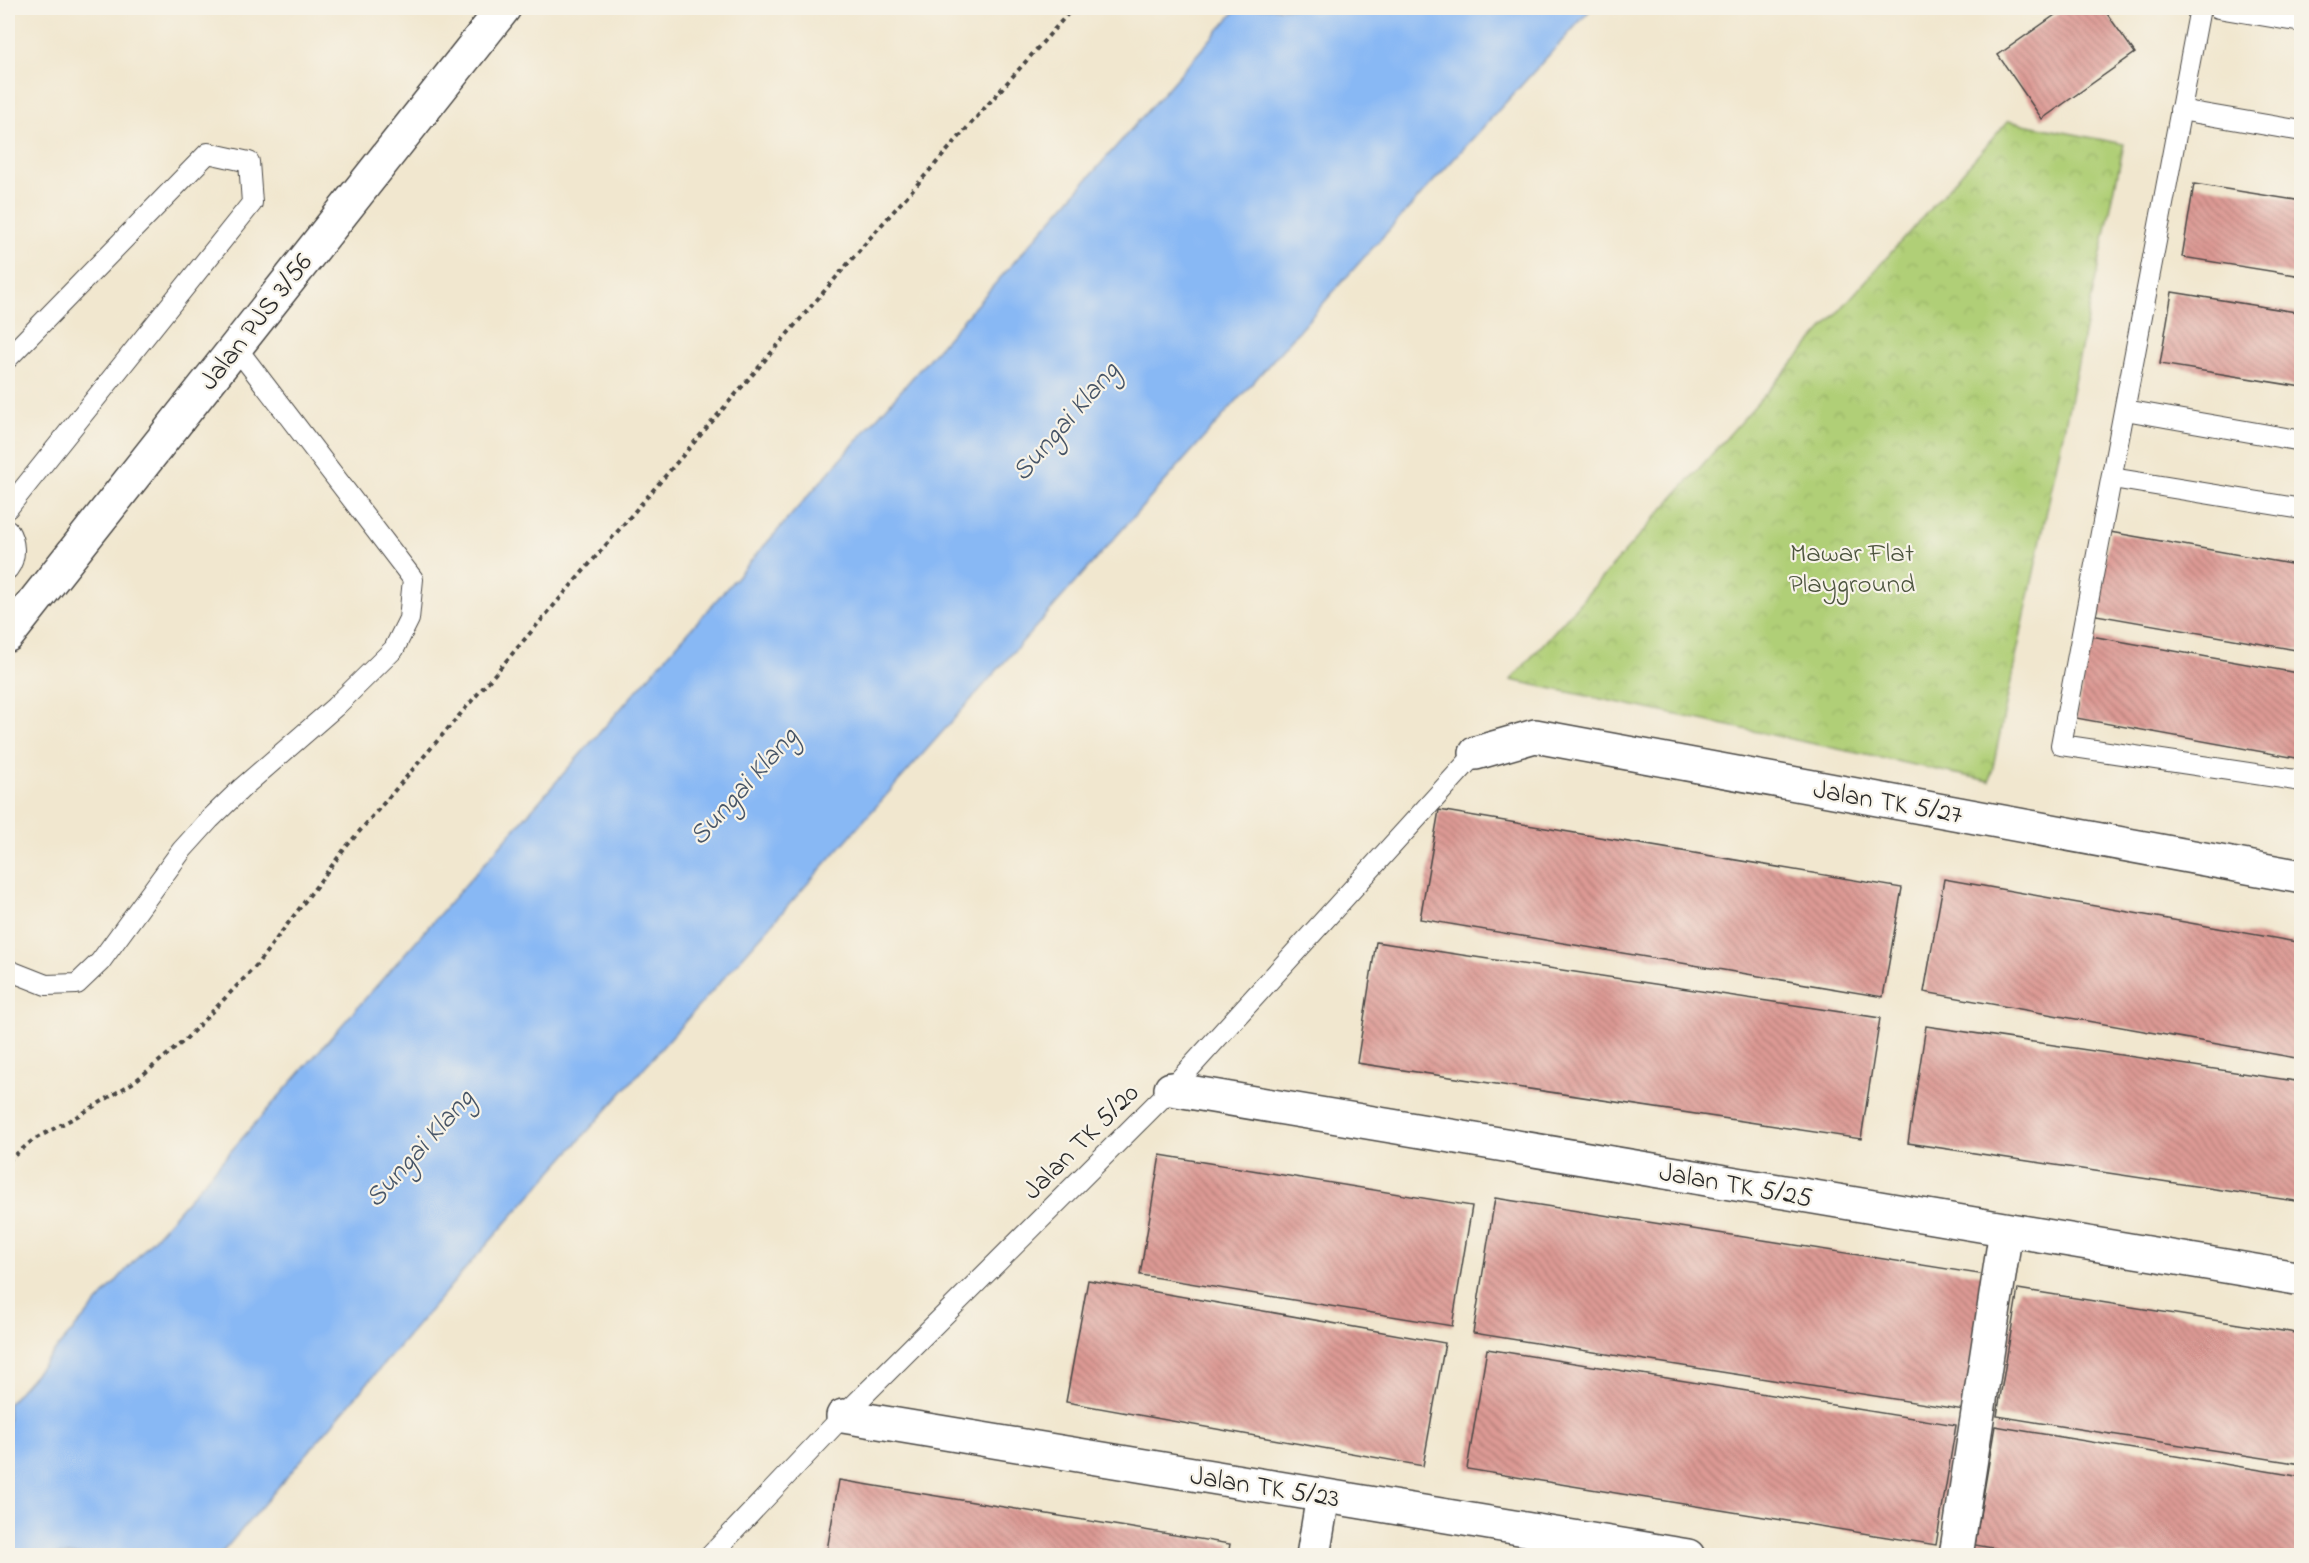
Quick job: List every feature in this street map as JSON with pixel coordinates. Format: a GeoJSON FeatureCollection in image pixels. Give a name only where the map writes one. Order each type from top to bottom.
{"type":"FeatureCollection","features":[{"type":"Feature","properties":{"kind":"street","name":"Jalan PJS 3/56"},"geometry":{"type":"LineString","coordinates":[[8,635],[504,8]]}},
{"type":"Feature","properties":{"kind":"street","name":"Jalan TK 5/27"},"geometry":{"type":"LineString","coordinates":[[1476,753],[1534,736],[2301,877]]}},
{"type":"Feature","properties":{"kind":"street","name":"Jalan TK 5/25"},"geometry":{"type":"LineString","coordinates":[[1171,1089],[2301,1279]]}},
{"type":"Feature","properties":{"kind":"street"},"geometry":{"type":"LineString","coordinates":[[1956,1556],[2006,1230]]}},
{"type":"Feature","properties":{"kind":"street","name":"Jalan TK 5/23"},"geometry":{"type":"LineString","coordinates":[[843,1416],[1688,1556]]}},
{"type":"Feature","properties":{"kind":"street"},"geometry":{"type":"LineString","coordinates":[[1313,1556],[1323,1496]]}},
{"type":"Feature","properties":{"kind":"lane"},"geometry":{"type":"LineString","coordinates":[[2200,8],[2061,745],[2301,781]]}},
{"type":"Feature","properties":{"kind":"lane"},"geometry":{"type":"LineString","coordinates":[[2217,8],[2301,22]]}},
{"type":"Feature","properties":{"kind":"lane"},"geometry":{"type":"LineString","coordinates":[[2180,110],[2301,131]]}},
{"type":"Feature","properties":{"kind":"lane"},"geometry":{"type":"LineString","coordinates":[[8,358],[208,153],[249,162],[252,203],[8,508]]}},
{"type":"Feature","properties":{"kind":"lane"},"geometry":{"type":"LineString","coordinates":[[8,970],[46,986],[77,984],[100,962],[182,850],[243,787],[335,707],[394,649],[409,619],[413,579],[235,346]]}},
{"type":"Feature","properties":{"kind":"lane"},"geometry":{"type":"LineString","coordinates":[[2125,410],[2301,441]]}},
{"type":"Feature","properties":{"kind":"lane"},"geometry":{"type":"LineString","coordinates":[[2112,478],[2301,509]]}},
{"type":"Feature","properties":{"kind":"lane"},"geometry":{"type":"LineString","coordinates":[[8,530],[14,541],[12,564],[8,569]]}},
{"type":"Feature","properties":{"kind":"lane","name":"Jalan TK 5/20"},"geometry":{"type":"LineString","coordinates":[[710,1556],[843,1416],[1171,1089],[1476,753]]}},
{"type":"Feature","properties":{"kind":"path"},"geometry":{"type":"LineString","coordinates":[[8,1161],[33,1140],[134,1082],[185,1041],[255,967],[346,847],[870,238],[1073,8]]}},
{"type":"Feature","properties":{"kind":"green space","name":"Mawar Flat Playground"},"geometry":{"type":"Polygon","coordinates":[[[2008,121],[2124,144],[1990,781],[1511,680],[2008,121]]]}},
{"type":"Feature","properties":{"kind":"water","name":"Sungai Klang"},"geometry":{"type":"Polygon","coordinates":[[[1238,8],[1592,8],[1367,254],[467,1267],[220,1555],[8,1555],[8,1404],[1238,8]]]}},
{"type":"Feature","properties":{"kind":"building"},"geometry":{"type":"Polygon","coordinates":[[[2065,8],[2103,8],[2135,53],[2042,119],[1998,55],[2065,8]]]}},
{"type":"Feature","properties":{"kind":"building"},"geometry":{"type":"Polygon","coordinates":[[[2194,184],[2302,201],[2302,276],[2182,257],[2194,184]]]}},
{"type":"Feature","properties":{"kind":"building"},"geometry":{"type":"Polygon","coordinates":[[[2172,292],[2302,313],[2302,387],[2160,364],[2172,292]]]}},
{"type":"Feature","properties":{"kind":"building"},"geometry":{"type":"Polygon","coordinates":[[[2110,532],[2302,566],[2302,651],[2096,615],[2110,532]]]}},
{"type":"Feature","properties":{"kind":"building"},"geometry":{"type":"Polygon","coordinates":[[[2091,636],[2302,674],[2302,759],[2076,718],[2091,636]]]}},
{"type":"Feature","properties":{"kind":"building"},"geometry":{"type":"Polygon","coordinates":[[[1439,810],[1902,888],[1883,997],[1420,919],[1439,810]]]}},
{"type":"Feature","properties":{"kind":"building"},"geometry":{"type":"Polygon","coordinates":[[[1944,879],[2302,943],[2302,1059],[1924,992],[1944,879]]]}},
{"type":"Feature","properties":{"kind":"building"},"geometry":{"type":"Polygon","coordinates":[[[1376,942],[1880,1018],[1861,1139],[1357,1063],[1376,942]]]}},
{"type":"Feature","properties":{"kind":"building"},"geometry":{"type":"Polygon","coordinates":[[[1926,1026],[2302,1082],[2302,1202],[1908,1143],[1926,1026]]]}},
{"type":"Feature","properties":{"kind":"building"},"geometry":{"type":"Polygon","coordinates":[[[1160,1155],[1472,1206],[1452,1326],[1140,1275],[1160,1155]]]}},
{"type":"Feature","properties":{"kind":"building"},"geometry":{"type":"Polygon","coordinates":[[[1495,1198],[1986,1275],[1964,1410],[1473,1333],[1495,1198]]]}},
{"type":"Feature","properties":{"kind":"building"},"geometry":{"type":"Polygon","coordinates":[[[1088,1280],[1445,1343],[1423,1466],[1066,1402],[1088,1280]]]}},
{"type":"Feature","properties":{"kind":"building"},"geometry":{"type":"Polygon","coordinates":[[[2018,1289],[2302,1334],[2302,1464],[1997,1416],[2018,1289]]]}},
{"type":"Feature","properties":{"kind":"building"},"geometry":{"type":"Polygon","coordinates":[[[1487,1349],[1956,1425],[1936,1545],[1467,1469],[1487,1349]]]}},
{"type":"Feature","properties":{"kind":"building"},"geometry":{"type":"Polygon","coordinates":[[[1995,1426],[2302,1477],[2302,1556],[2039,1556],[1975,1545],[1995,1426]]]}},
{"type":"Feature","properties":{"kind":"building"},"geometry":{"type":"Polygon","coordinates":[[[839,1480],[1230,1544],[1228,1556],[826,1556],[839,1480]]]}}]}
